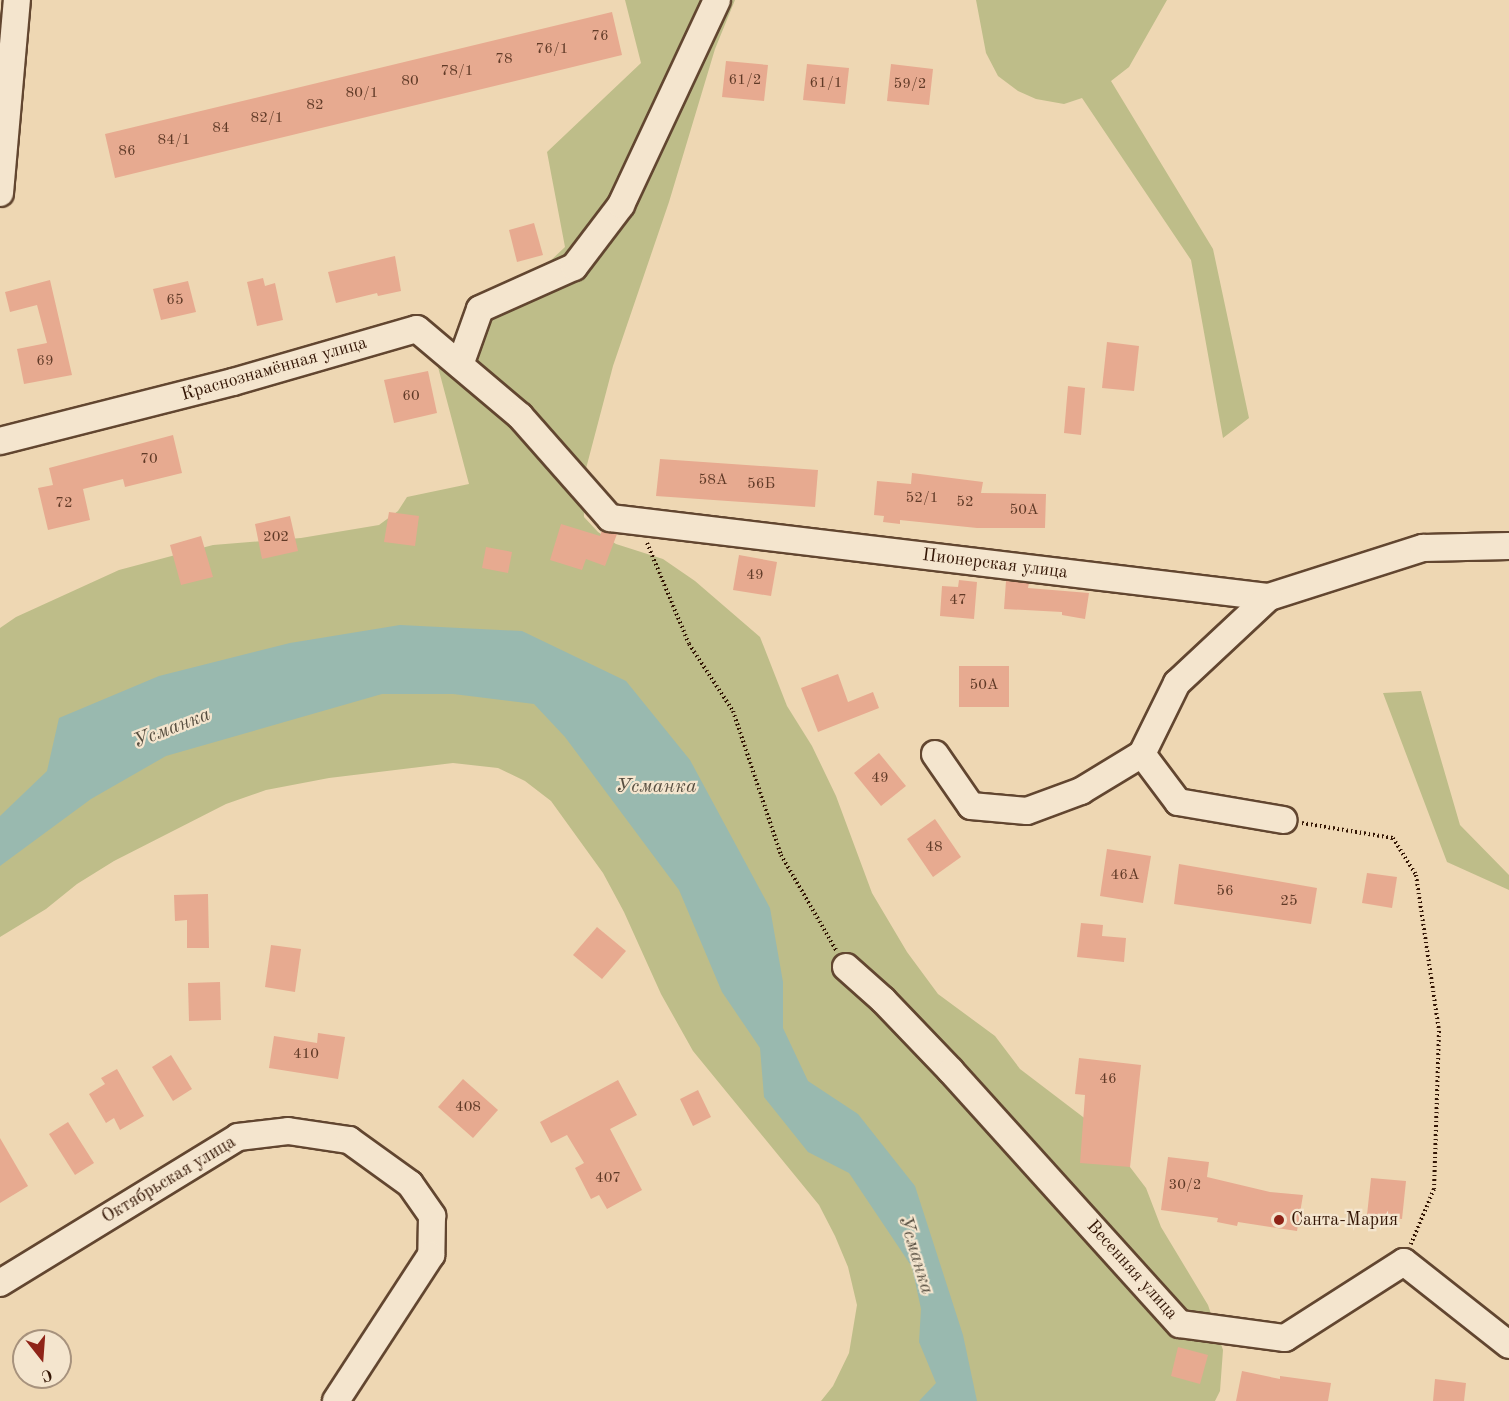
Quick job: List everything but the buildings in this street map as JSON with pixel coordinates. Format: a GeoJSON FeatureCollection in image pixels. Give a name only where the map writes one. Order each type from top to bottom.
{"type":"FeatureCollection","features":[{"type":"Feature","properties":{"kind":"street"},"geometry":{"type":"LineString","coordinates":[[0,193],[17,0]]}},
{"type":"Feature","properties":{"kind":"street"},"geometry":{"type":"LineString","coordinates":[[460,365],[480,309],[574,267],[621,205],[717,0]]}},
{"type":"Feature","properties":{"kind":"street","name":"Краснознамённая улица"},"geometry":{"type":"LineString","coordinates":[[0,441],[233,382],[417,329],[520,416]]}},
{"type":"Feature","properties":{"kind":"street","name":"Пионерская улица"},"geometry":{"type":"LineString","coordinates":[[520,416],[610,518],[1269,597],[1423,548],[1509,546]]}},
{"type":"Feature","properties":{"kind":"street"},"geometry":{"type":"LineString","coordinates":[[935,754],[971,806],[1027,810],[1081,791],[1142,754],[1177,683],[1269,597]]}},
{"type":"Feature","properties":{"kind":"street"},"geometry":{"type":"LineString","coordinates":[[1142,754],[1178,802],[1283,820]]}},
{"type":"Feature","properties":{"kind":"street","name":"Весенняя улица"},"geometry":{"type":"LineString","coordinates":[[846,967],[883,1000],[951,1071],[1180,1324],[1285,1338],[1404,1262]]}},
{"type":"Feature","properties":{"kind":"street","name":"Октябрьская улица"},"geometry":{"type":"LineString","coordinates":[[0,1283],[238,1137],[288,1131],[349,1140],[410,1185],[432,1216],[431,1255],[336,1401]]}},
{"type":"Feature","properties":{"kind":"street"},"geometry":{"type":"LineString","coordinates":[[1404,1262],[1509,1345]]}},
{"type":"Feature","properties":{"kind":"path"},"geometry":{"type":"LineString","coordinates":[[646,540],[689,644],[733,711],[781,855],[846,967]]}},
{"type":"Feature","properties":{"kind":"path"},"geometry":{"type":"LineString","coordinates":[[1283,820],[1393,838],[1416,875],[1438,1031],[1434,1189],[1404,1262]]}},
{"type":"Feature","properties":{"kind":"shaded area"},"geometry":{"type":"Polygon","coordinates":[[[625,0],[735,0],[715,49],[669,202],[613,366],[583,480],[584,517],[598,532],[616,544],[663,559],[695,581],[760,637],[787,706],[812,746],[836,796],[872,893],[907,952],[938,994],[995,1036],[1020,1069],[1104,1133],[1146,1188],[1161,1227],[1208,1305],[1223,1350],[1220,1391],[1215,1401],[821,1401],[833,1386],[849,1353],[857,1305],[848,1267],[835,1236],[819,1205],[693,1051],[661,994],[624,912],[603,873],[551,801],[525,781],[498,768],[453,763],[329,778],[266,790],[226,804],[114,861],[77,884],[46,909],[0,937],[0,628],[16,617],[119,570],[213,545],[301,538],[379,525],[398,511],[407,497],[469,484],[438,367],[565,247],[547,152],[641,63],[625,0]]]}},
{"type":"Feature","properties":{"kind":"shaded area"},"geometry":{"type":"Polygon","coordinates":[[[976,0],[1167,0],[1129,67],[1111,81],[1213,249],[1249,418],[1223,438],[1191,260],[1082,98],[1064,104],[1036,99],[1018,91],[998,76],[986,53],[976,0]]]}},
{"type":"Feature","properties":{"kind":"shaded area"},"geometry":{"type":"Polygon","coordinates":[[[1421,691],[1460,825],[1509,875],[1509,890],[1447,862],[1383,693],[1421,691]]]}},
{"type":"Feature","properties":{"kind":"water","name":"Усманка"},"geometry":{"type":"Polygon","coordinates":[[[400,625],[522,631],[626,681],[690,760],[770,908],[783,982],[783,1028],[808,1081],[858,1114],[915,1186],[963,1335],[977,1401],[919,1401],[936,1383],[919,1342],[921,1309],[912,1267],[849,1173],[808,1152],[764,1097],[760,1048],[722,992],[679,890],[565,737],[534,704],[453,694],[382,694],[166,756],[91,799],[0,866],[0,816],[47,771],[59,718],[159,676],[290,643],[400,625]]]}},
{"type":"Feature","properties":{"kind":"place","name":"Санта-Мария"},"geometry":{"type":"Point","coordinates":[1279,1220]}}]}
